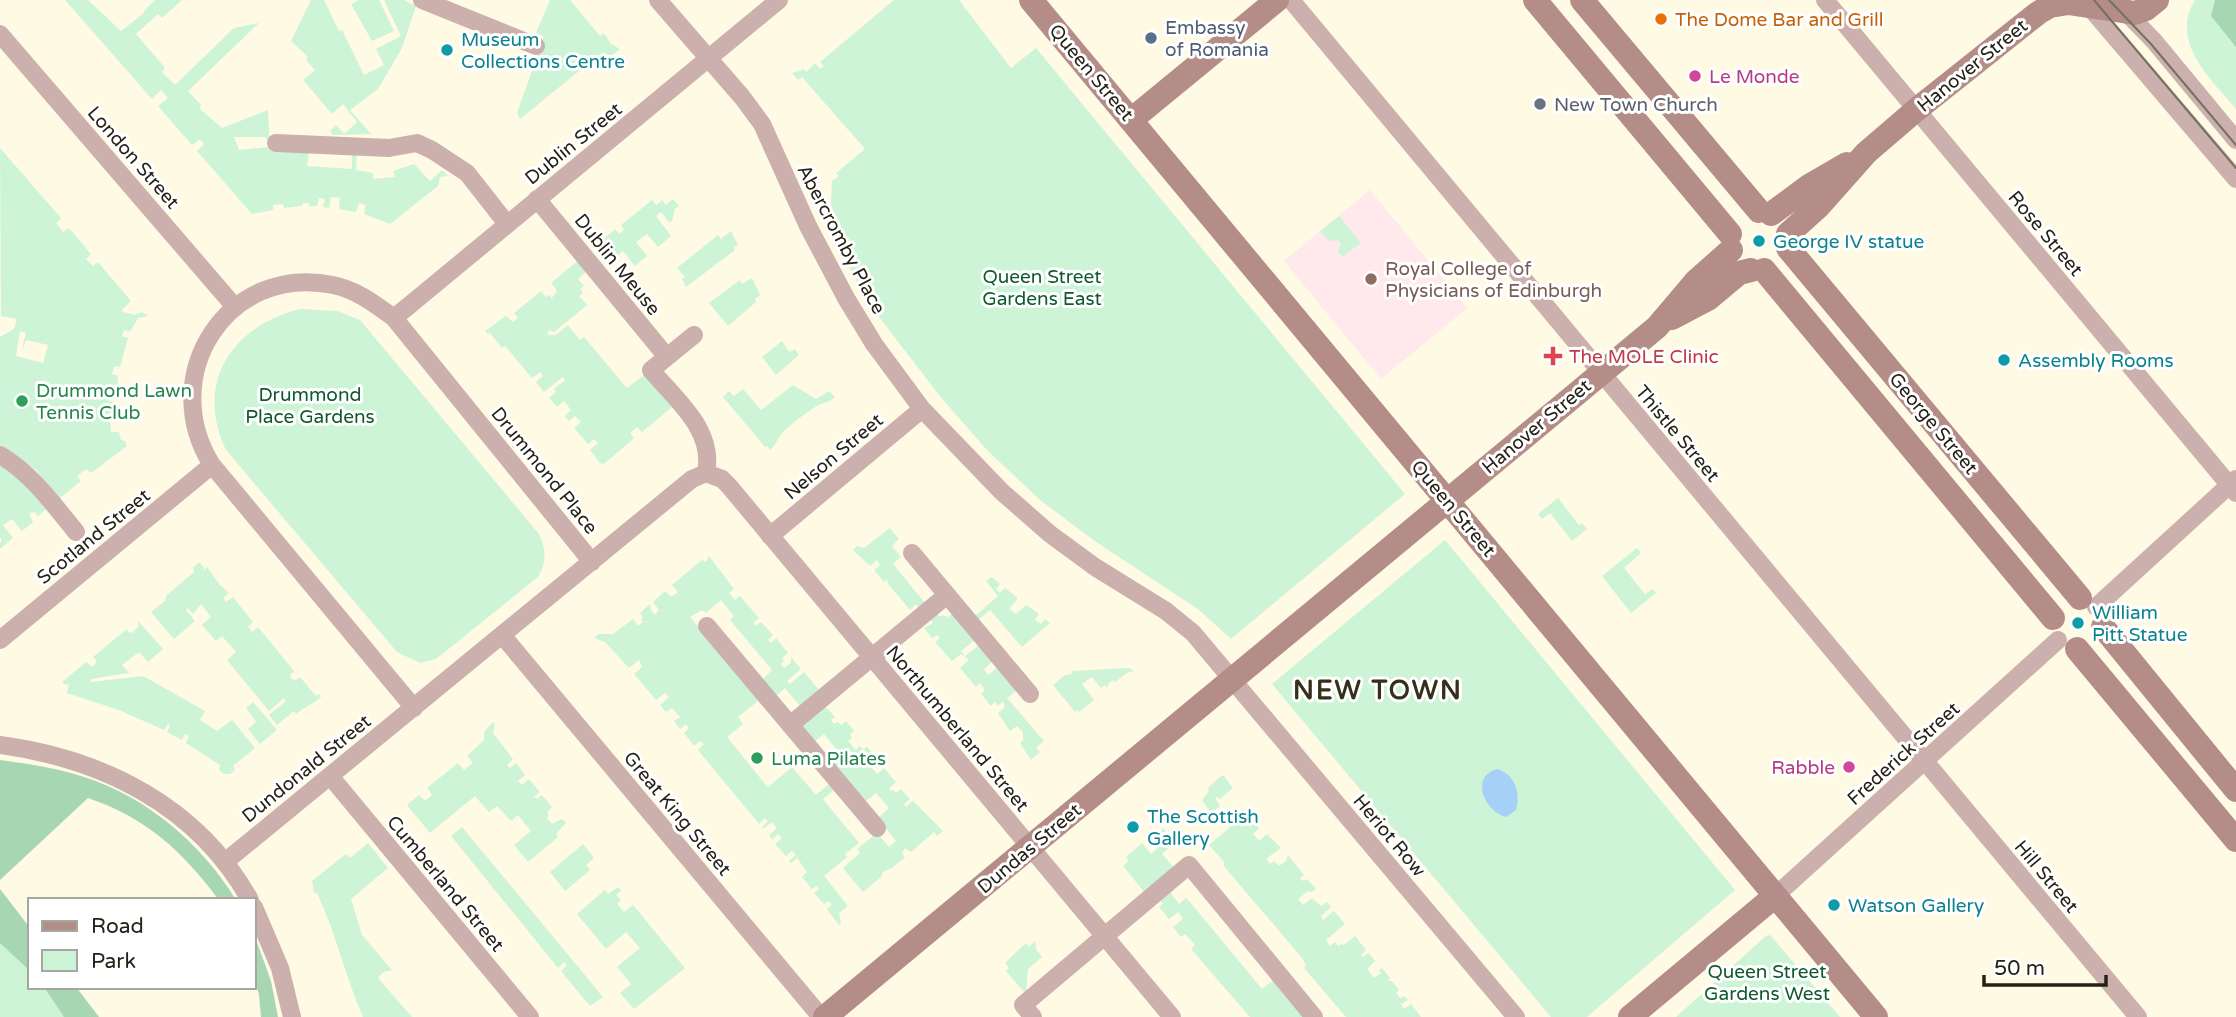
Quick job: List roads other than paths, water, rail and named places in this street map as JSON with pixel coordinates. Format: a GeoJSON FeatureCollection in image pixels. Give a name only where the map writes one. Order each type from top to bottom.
{"type":"FeatureCollection","features":[{"type":"Feature","properties":{"kind":"street"},"geometry":{"type":"LineString","coordinates":[[422,0],[536,46]]}},
{"type":"Feature","properties":{"kind":"street","name":"Abercromby Place"},"geometry":{"type":"LineString","coordinates":[[658,0],[762,124],[803,216],[846,298],[874,344],[922,408],[988,479],[1032,519],[1079,556],[1180,621],[1232,679]]}},
{"type":"Feature","properties":{"kind":"street","name":"Dublin Street"},"geometry":{"type":"LineString","coordinates":[[394,318],[779,0]]}},
{"type":"Feature","properties":{"kind":"street","name":"Queen Street"},"geometry":{"type":"LineString","coordinates":[[1031,0],[1876,1017]]}},
{"type":"Feature","properties":{"kind":"street"},"geometry":{"type":"LineString","coordinates":[[1131,120],[1277,0]]}},
{"type":"Feature","properties":{"kind":"street","name":"Thistle Street"},"geometry":{"type":"LineString","coordinates":[[1291,0],[1924,762]]}},
{"type":"Feature","properties":{"kind":"street","name":"George Street"},"geometry":{"type":"LineString","coordinates":[[1535,0],[1730,242],[1740,264],[1758,270],[2062,636],[2236,839]]}},
{"type":"Feature","properties":{"kind":"street","name":"George Street"},"geometry":{"type":"LineString","coordinates":[[1583,0],[1765,213],[1781,222],[1788,241],[2093,611],[2236,790]]}},
{"type":"Feature","properties":{"kind":"street","name":"Rose Street"},"geometry":{"type":"LineString","coordinates":[[1825,0],[2234,486]]}},
{"type":"Feature","properties":{"kind":"street"},"geometry":{"type":"LineString","coordinates":[[2103,5],[2139,12],[2157,0]]}},
{"type":"Feature","properties":{"kind":"street","name":"Hanover Street"},"geometry":{"type":"LineString","coordinates":[[1788,241],[1866,153],[1916,110],[2050,6],[2068,3],[2103,5]]}},
{"type":"Feature","properties":{"kind":"street"},"geometry":{"type":"LineString","coordinates":[[2103,5],[2154,41],[2236,140]]}},
{"type":"Feature","properties":{"kind":"street"},"geometry":{"type":"LineString","coordinates":[[2103,5],[2236,179]]}},
{"type":"Feature","properties":{"kind":"street","name":"London Street"},"geometry":{"type":"LineString","coordinates":[[0,34],[235,307]]}},
{"type":"Feature","properties":{"kind":"street"},"geometry":{"type":"LineString","coordinates":[[276,143],[390,148],[417,143],[467,173],[508,224]]}},
{"type":"Feature","properties":{"kind":"street","name":"Hanover Street"},"geometry":{"type":"LineString","coordinates":[[1765,213],[1866,153]]}},
{"type":"Feature","properties":{"kind":"street","name":"Dublin Meuse"},"geometry":{"type":"LineString","coordinates":[[537,199],[667,357]]}},
{"type":"Feature","properties":{"kind":"street"},"geometry":{"type":"LineString","coordinates":[[1730,242],[1741,217],[1765,213]]}},
{"type":"Feature","properties":{"kind":"street"},"geometry":{"type":"LineString","coordinates":[[1758,270],[1779,263],[1788,241]]}},
{"type":"Feature","properties":{"kind":"street","name":"Hanover Street"},"geometry":{"type":"LineString","coordinates":[[1657,327],[1730,242]]}},
{"type":"Feature","properties":{"kind":"street","name":"Hanover Street"},"geometry":{"type":"LineString","coordinates":[[1447,500],[1657,327],[1709,299],[1739,274],[1758,270]]}},
{"type":"Feature","properties":{"kind":"street","name":"Drummond Place"},"geometry":{"type":"LineString","coordinates":[[306,283],[333,285],[372,301],[394,318],[592,562],[414,708],[212,465],[201,447],[194,426],[191,399],[194,373],[214,329],[235,307],[263,292],[281,286],[306,283]]}},
{"type":"Feature","properties":{"kind":"street"},"geometry":{"type":"LineString","coordinates":[[592,562],[692,479],[706,473],[708,449],[701,430],[651,370],[694,335]]}},
{"type":"Feature","properties":{"kind":"street","name":"Nelson Street"},"geometry":{"type":"LineString","coordinates":[[770,536],[922,408]]}},
{"type":"Feature","properties":{"kind":"street"},"geometry":{"type":"LineString","coordinates":[[0,455],[30,477],[76,532]]}},
{"type":"Feature","properties":{"kind":"street","name":"Scotland Street"},"geometry":{"type":"LineString","coordinates":[[0,640],[212,465]]}},
{"type":"Feature","properties":{"kind":"street","name":"Northumberland Street"},"geometry":{"type":"LineString","coordinates":[[706,473],[722,480],[770,536],[1172,1017]]}},
{"type":"Feature","properties":{"kind":"street"},"geometry":{"type":"LineString","coordinates":[[2093,611],[2234,486]]}},
{"type":"Feature","properties":{"kind":"street"},"geometry":{"type":"LineString","coordinates":[[1232,679],[1447,500]]}},
{"type":"Feature","properties":{"kind":"street"},"geometry":{"type":"LineString","coordinates":[[912,553],[1030,694]]}},
{"type":"Feature","properties":{"kind":"street"},"geometry":{"type":"LineString","coordinates":[[790,725],[947,595]]}},
{"type":"Feature","properties":{"kind":"street"},"geometry":{"type":"LineString","coordinates":[[2063,603],[2093,611],[2096,641],[2087,647],[2062,636],[2056,610],[2063,603]]}},
{"type":"Feature","properties":{"kind":"street"},"geometry":{"type":"LineString","coordinates":[[707,626],[877,828]]}},
{"type":"Feature","properties":{"kind":"street","name":"Great King Street"},"geometry":{"type":"LineString","coordinates":[[502,635],[823,1017]]}},
{"type":"Feature","properties":{"kind":"street","name":"Frederick Street"},"geometry":{"type":"LineString","coordinates":[[1775,896],[2062,636]]}},
{"type":"Feature","properties":{"kind":"street","name":"Dundas Street"},"geometry":{"type":"LineString","coordinates":[[823,1017],[1232,679]]}},
{"type":"Feature","properties":{"kind":"street","name":"Heriot Row"},"geometry":{"type":"LineString","coordinates":[[1232,679],[1516,1017]]}},
{"type":"Feature","properties":{"kind":"street","name":"Dundonald Street"},"geometry":{"type":"LineString","coordinates":[[226,861],[414,708]]}},
{"type":"Feature","properties":{"kind":"street"},"geometry":{"type":"LineString","coordinates":[[0,745],[74,760],[137,787],[181,817],[226,861],[249,898]]}},
{"type":"Feature","properties":{"kind":"street","name":"Hill Street"},"geometry":{"type":"LineString","coordinates":[[1924,762],[2138,1017]]}},
{"type":"Feature","properties":{"kind":"street","name":"Cumberland Street"},"geometry":{"type":"LineString","coordinates":[[330,776],[530,1017]]}},
{"type":"Feature","properties":{"kind":"street"},"geometry":{"type":"LineString","coordinates":[[1033,1017],[1023,1005],[1189,865],[1314,1017]]}},
{"type":"Feature","properties":{"kind":"street"},"geometry":{"type":"LineString","coordinates":[[1630,1017],[1775,896]]}},
{"type":"Feature","properties":{"kind":"street"},"geometry":{"type":"LineString","coordinates":[[256,911],[280,968],[292,1017]]}},
{"type":"Feature","properties":{"kind":"water"},"geometry":{"type":"Polygon","coordinates":[[[1497,769],[1508,775],[1517,791],[1516,810],[1506,817],[1492,809],[1483,794],[1484,779],[1488,773],[1497,769]]]}},
{"type":"Feature","properties":{"kind":"tram line"},"geometry":{"type":"LineString","coordinates":[[2094,0],[2236,168]]}},
{"type":"Feature","properties":{"kind":"tram line"},"geometry":{"type":"LineString","coordinates":[[2109,0],[2151,44],[2236,145]]}},
{"type":"Feature","properties":{"kind":"place","name":"The Dome Bar and Grill"},"geometry":{"type":"Point","coordinates":[1661,19]}},
{"type":"Feature","properties":{"kind":"place","name":"Embassy of Romania"},"geometry":{"type":"Point","coordinates":[1151,38]}},
{"type":"Feature","properties":{"kind":"place","name":"Museum Collections Centre"},"geometry":{"type":"Point","coordinates":[447,50]}},
{"type":"Feature","properties":{"kind":"place","name":"Le Monde"},"geometry":{"type":"Point","coordinates":[1695,76]}},
{"type":"Feature","properties":{"kind":"place","name":"New Town Church"},"geometry":{"type":"Point","coordinates":[1540,104]}},
{"type":"Feature","properties":{"kind":"place","name":"George IV statue"},"geometry":{"type":"Point","coordinates":[1759,241]}},
{"type":"Feature","properties":{"kind":"place","name":"Royal College of Physicians of Edinburgh"},"geometry":{"type":"Point","coordinates":[1371,279]}},
{"type":"Feature","properties":{"kind":"place","name":"The MOLE Clinic"},"geometry":{"type":"Point","coordinates":[1553,356]}},
{"type":"Feature","properties":{"kind":"place","name":"Assembly Rooms"},"geometry":{"type":"Point","coordinates":[2004,360]}},
{"type":"Feature","properties":{"kind":"place","name":"Drummond Lawn Tennis Club"},"geometry":{"type":"Point","coordinates":[22,401]}},
{"type":"Feature","properties":{"kind":"place","name":"William Pitt Statue"},"geometry":{"type":"Point","coordinates":[2078,623]}},
{"type":"Feature","properties":{"kind":"place","name":"Luma Pilates"},"geometry":{"type":"Point","coordinates":[757,758]}},
{"type":"Feature","properties":{"kind":"place","name":"Rabble"},"geometry":{"type":"Point","coordinates":[1849,767]}},
{"type":"Feature","properties":{"kind":"place","name":"The Scottish Gallery"},"geometry":{"type":"Point","coordinates":[1133,827]}},
{"type":"Feature","properties":{"kind":"place","name":"Watson Gallery"},"geometry":{"type":"Point","coordinates":[1834,905]}},
{"type":"Feature","properties":{"kind":"district","name":"NEW TOWN"},"geometry":{"type":"Point","coordinates":[1378,690]}},
{"type":"Feature","properties":{"kind":"park label","name":"Queen Street Gardens East"},"geometry":{"type":"Point","coordinates":[1042,287]}},
{"type":"Feature","properties":{"kind":"park label","name":"Drummond Place Gardens"},"geometry":{"type":"Point","coordinates":[310,405]}},
{"type":"Feature","properties":{"kind":"park label","name":"Queen Street Gardens West"},"geometry":{"type":"Point","coordinates":[1767,982]}}]}
